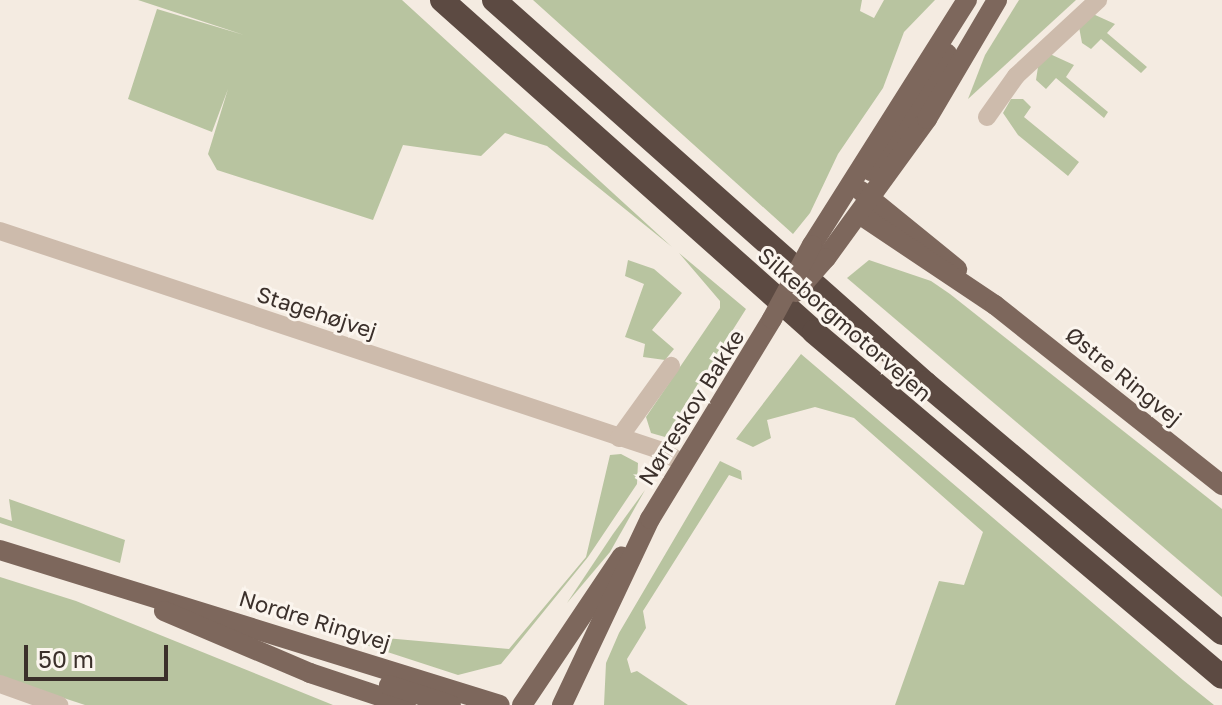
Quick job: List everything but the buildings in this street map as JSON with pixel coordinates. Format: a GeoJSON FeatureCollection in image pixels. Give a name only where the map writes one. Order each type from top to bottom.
{"type":"FeatureCollection","features":[{"type":"Feature","properties":{"kind":"highway","name":"Silkeborgmotorvejen"},"geometry":{"type":"LineString","coordinates":[[442,0],[825,342],[1222,677]]}},
{"type":"Feature","properties":{"kind":"highway","name":"Silkeborgmotorvejen"},"geometry":{"type":"LineString","coordinates":[[494,0],[856,323],[1222,633]]}},
{"type":"Feature","properties":{"kind":"main road","name":"Nørreskov Bakke"},"geometry":{"type":"LineString","coordinates":[[562,705],[650,519],[770,323],[858,194],[967,0]]}},
{"type":"Feature","properties":{"kind":"main road"},"geometry":{"type":"LineString","coordinates":[[858,194],[980,0]]}},
{"type":"Feature","properties":{"kind":"main road","name":"Nørreskov Bakke"},"geometry":{"type":"LineString","coordinates":[[819,251],[859,214],[858,194],[927,119],[997,0]]}},
{"type":"Feature","properties":{"kind":"main road","name":"Østre Ringvej"},"geometry":{"type":"LineString","coordinates":[[858,194],[1222,485]]}},
{"type":"Feature","properties":{"kind":"main road","name":"Østre Ringvej"},"geometry":{"type":"LineString","coordinates":[[859,214],[995,305]]}},
{"type":"Feature","properties":{"kind":"main road","name":"Nørreskov Bakke"},"geometry":{"type":"LineString","coordinates":[[522,705],[582,609],[650,519]]}},
{"type":"Feature","properties":{"kind":"main road","name":"Nordre Ringvej"},"geometry":{"type":"LineString","coordinates":[[0,550],[500,705]]}},
{"type":"Feature","properties":{"kind":"main road","name":"Nordre Ringvej"},"geometry":{"type":"LineString","coordinates":[[113,587],[310,673],[406,705]]}},
{"type":"Feature","properties":{"kind":"main road"},"geometry":{"type":"LineString","coordinates":[[201,628],[451,705]]}},
{"type":"Feature","properties":{"kind":"street"},"geometry":{"type":"LineString","coordinates":[[987,117],[1016,76],[1098,0]]}},
{"type":"Feature","properties":{"kind":"street","name":"Stagehøjvej"},"geometry":{"type":"LineString","coordinates":[[0,231],[619,438],[683,463]]}},
{"type":"Feature","properties":{"kind":"street"},"geometry":{"type":"LineString","coordinates":[[619,438],[671,366]]}},
{"type":"Feature","properties":{"kind":"street"},"geometry":{"type":"LineString","coordinates":[[9,693],[59,705]]}},
{"type":"Feature","properties":{"kind":"green space"},"geometry":{"type":"Polygon","coordinates":[[[138,0],[402,0],[672,247],[547,146],[505,133],[481,156],[403,145],[373,220],[217,170],[208,154],[228,89],[212,132],[128,99],[157,9],[244,35],[138,0]]]}},
{"type":"Feature","properties":{"kind":"green space"},"geometry":{"type":"Polygon","coordinates":[[[533,0],[862,0],[860,11],[874,18],[884,0],[935,0],[904,32],[883,88],[838,154],[810,213],[793,234],[533,0]]]}},
{"type":"Feature","properties":{"kind":"green space"},"geometry":{"type":"Polygon","coordinates":[[[1019,0],[1076,0],[968,99],[985,55],[1019,0]]]}},
{"type":"Feature","properties":{"kind":"green space"},"geometry":{"type":"Polygon","coordinates":[[[1093,14],[1115,24],[1107,33],[1147,67],[1141,73],[1101,39],[1091,49],[1082,43],[1079,27],[1093,14]]]}},
{"type":"Feature","properties":{"kind":"green space"},"geometry":{"type":"Polygon","coordinates":[[[1050,54],[1074,65],[1066,77],[1108,112],[1104,118],[1056,78],[1046,89],[1036,80],[1038,67],[1050,54]]]}},
{"type":"Feature","properties":{"kind":"green space"},"geometry":{"type":"Polygon","coordinates":[[[1011,99],[1023,99],[1031,107],[1024,117],[1079,162],[1068,176],[1018,135],[1003,113],[1011,99]]]}},
{"type":"Feature","properties":{"kind":"green space"},"geometry":{"type":"Polygon","coordinates":[[[679,253],[746,309],[665,437],[651,433],[646,417],[720,308],[720,301],[679,253]]]}},
{"type":"Feature","properties":{"kind":"green space"},"geometry":{"type":"Polygon","coordinates":[[[628,260],[654,269],[682,293],[652,330],[674,349],[665,360],[643,357],[645,344],[625,337],[644,284],[625,276],[628,260]]]}},
{"type":"Feature","properties":{"kind":"green space"},"geometry":{"type":"Polygon","coordinates":[[[869,260],[931,281],[950,294],[1222,509],[1222,597],[847,278],[869,260]]]}},
{"type":"Feature","properties":{"kind":"green space"},"geometry":{"type":"Polygon","coordinates":[[[801,354],[1214,705],[895,705],[939,581],[964,585],[983,532],[854,418],[815,407],[767,420],[771,438],[753,447],[736,439],[801,354]]]}},
{"type":"Feature","properties":{"kind":"green space"},"geometry":{"type":"Polygon","coordinates":[[[621,454],[638,463],[637,484],[588,557],[501,664],[458,675],[329,633],[509,649],[586,557],[610,455],[621,454]]]}},
{"type":"Feature","properties":{"kind":"green space"},"geometry":{"type":"Polygon","coordinates":[[[720,461],[741,471],[742,480],[729,475],[643,611],[646,628],[627,659],[631,673],[637,671],[688,705],[604,705],[606,663],[619,633],[720,461]]]}},
{"type":"Feature","properties":{"kind":"green space"},"geometry":{"type":"Polygon","coordinates":[[[645,490],[610,552],[567,603],[613,534],[645,490]]]}},
{"type":"Feature","properties":{"kind":"green space"},"geometry":{"type":"Polygon","coordinates":[[[9,499],[125,540],[120,563],[0,523],[0,517],[12,521],[9,499]]]}},
{"type":"Feature","properties":{"kind":"green space"},"geometry":{"type":"Polygon","coordinates":[[[0,577],[76,601],[333,705],[85,705],[0,677],[0,577]]]}}]}
